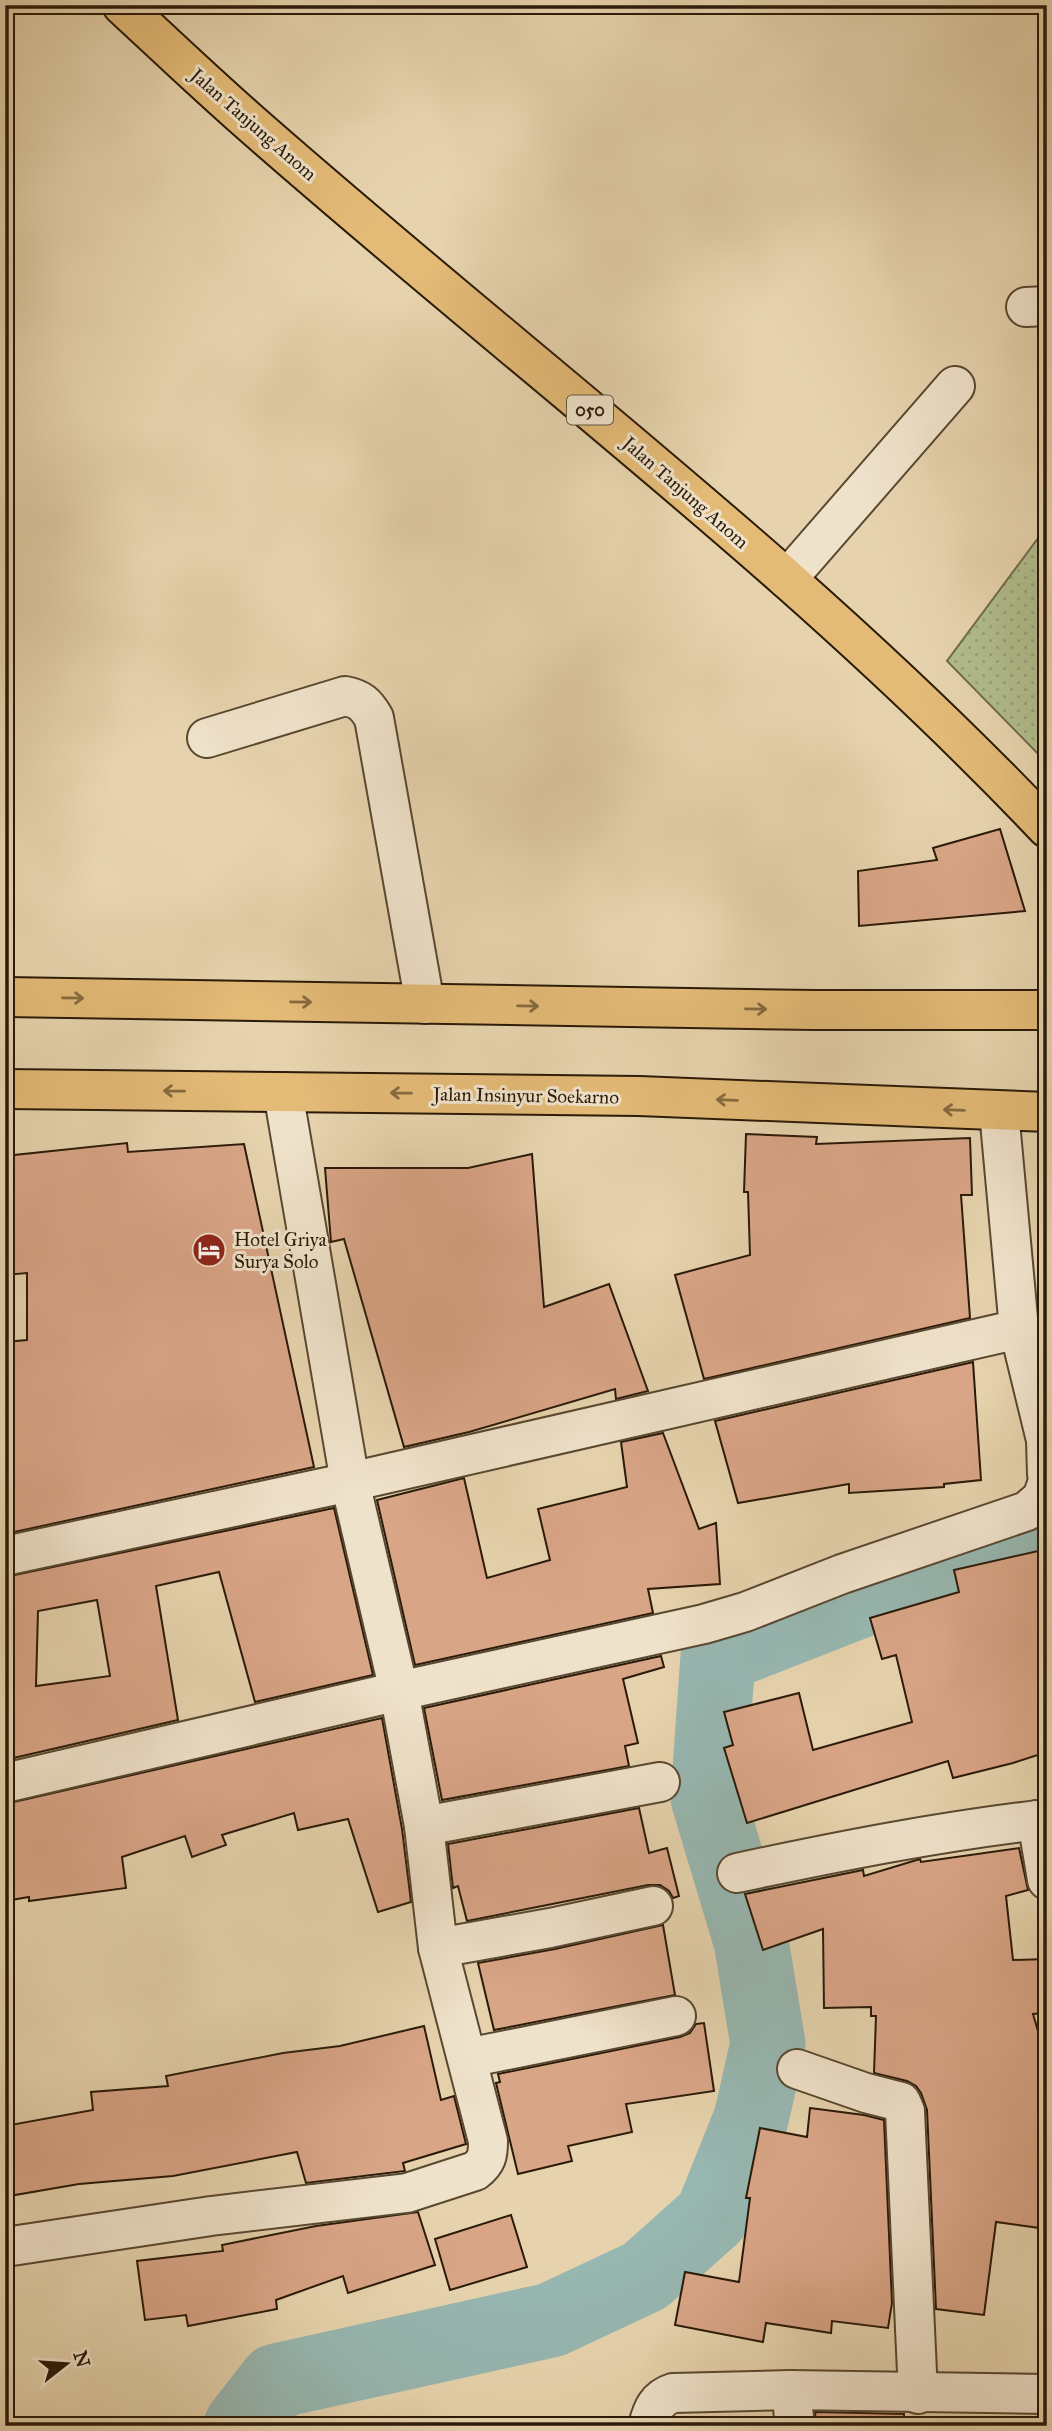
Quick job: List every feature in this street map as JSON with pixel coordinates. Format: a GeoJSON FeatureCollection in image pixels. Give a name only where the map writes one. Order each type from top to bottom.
{"type":"FeatureCollection","features":[{"type":"Feature","properties":{"kind":"main road","name":"Jalan Tanjung Anom"},"geometry":{"type":"LineString","coordinates":[[122,5],[246,119],[788,579],[922,702],[1047,828]]}},
{"type":"Feature","properties":{"kind":"main road"},"geometry":{"type":"LineString","coordinates":[[5,997],[814,1010],[1047,1010]]}},
{"type":"Feature","properties":{"kind":"main road","name":"Jalan Insinyur Soekarno"},"geometry":{"type":"LineString","coordinates":[[5,1089],[639,1096],[1047,1112]]}},
{"type":"Feature","properties":{"kind":"street"},"geometry":{"type":"LineString","coordinates":[[788,579],[956,386]]}},
{"type":"Feature","properties":{"kind":"street"},"geometry":{"type":"LineString","coordinates":[[207,738],[345,696],[358,699],[367,705],[374,718],[425,1004]]}},
{"type":"Feature","properties":{"kind":"street"},"geometry":{"type":"LineString","coordinates":[[5,2247],[211,2216],[407,2193],[475,2171],[485,2164],[488,2141],[439,1948],[424,1826],[399,1691],[350,1482],[283,1092]]}},
{"type":"Feature","properties":{"kind":"street"},"geometry":{"type":"LineString","coordinates":[[999,1111],[1019,1329],[1046,1440],[1047,1474]]}},
{"type":"Feature","properties":{"kind":"street"},"geometry":{"type":"LineString","coordinates":[[5,1556],[350,1482],[1019,1329]]}},
{"type":"Feature","properties":{"kind":"street"},"geometry":{"type":"LineString","coordinates":[[5,1783],[399,1691],[704,1624],[745,1612],[842,1574],[1027,1511],[1042,1499],[1047,1483]]}},
{"type":"Feature","properties":{"kind":"street"},"geometry":{"type":"LineString","coordinates":[[424,1826],[660,1782]]}},
{"type":"Feature","properties":{"kind":"street"},"geometry":{"type":"LineString","coordinates":[[737,1873],[856,1848],[1042,1819],[1047,1880]]}},
{"type":"Feature","properties":{"kind":"street"},"geometry":{"type":"LineString","coordinates":[[439,1948],[653,1906]]}},
{"type":"Feature","properties":{"kind":"street"},"geometry":{"type":"LineString","coordinates":[[467,2058],[676,2017]]}},
{"type":"Feature","properties":{"kind":"street"},"geometry":{"type":"LineString","coordinates":[[797,2069],[901,2102],[905,2111],[918,2394]]}},
{"type":"Feature","properties":{"kind":"street"},"geometry":{"type":"LineString","coordinates":[[648,2426],[652,2410],[663,2396],[673,2393],[793,2408],[918,2394],[1047,2394]]}},
{"type":"Feature","properties":{"kind":"green space"},"geometry":{"type":"Polygon","coordinates":[[[1047,526],[1047,763],[947,661],[1047,526]]]}},
{"type":"Feature","properties":{"kind":"building"},"geometry":{"type":"Polygon","coordinates":[[[1000,829],[1025,911],[859,926],[858,871],[937,860],[933,848],[1000,829]]]}},
{"type":"Feature","properties":{"kind":"building"},"geometry":{"type":"Polygon","coordinates":[[[746,1134],[817,1137],[816,1144],[970,1138],[972,1195],[961,1195],[970,1318],[704,1379],[675,1275],[750,1255],[748,1192],[744,1192],[746,1134]]]}},
{"type":"Feature","properties":{"kind":"building"},"geometry":{"type":"Polygon","coordinates":[[[127,1143],[128,1152],[244,1144],[314,1467],[5,1534],[5,1342],[27,1340],[27,1273],[5,1275],[5,1156],[127,1143]]]}},
{"type":"Feature","properties":{"kind":"building"},"geometry":{"type":"Polygon","coordinates":[[[532,1154],[544,1307],[609,1284],[648,1391],[616,1399],[615,1389],[469,1432],[404,1447],[344,1239],[331,1242],[325,1168],[468,1168],[532,1154]]]}},
{"type":"Feature","properties":{"kind":"building"},"geometry":{"type":"Polygon","coordinates":[[[973,1362],[981,1480],[944,1484],[944,1487],[849,1493],[849,1484],[738,1503],[715,1421],[973,1362]]]}},
{"type":"Feature","properties":{"kind":"building"},"geometry":{"type":"Polygon","coordinates":[[[663,1433],[699,1529],[716,1523],[720,1584],[648,1589],[653,1613],[415,1665],[377,1500],[464,1478],[487,1578],[550,1560],[538,1509],[627,1487],[621,1442],[663,1433]]]}},
{"type":"Feature","properties":{"kind":"building"},"geometry":{"type":"Polygon","coordinates":[[[334,1508],[373,1675],[255,1702],[219,1572],[156,1586],[178,1720],[5,1760],[5,1577],[334,1508]],[[97,1600],[38,1611],[36,1686],[110,1676],[97,1600]]]}},
{"type":"Feature","properties":{"kind":"building"},"geometry":{"type":"Polygon","coordinates":[[[1047,1549],[1047,1752],[953,1778],[948,1761],[747,1823],[724,1748],[733,1745],[724,1712],[799,1693],[813,1750],[912,1722],[896,1655],[882,1659],[870,1618],[959,1592],[954,1570],[1047,1549]]]}},
{"type":"Feature","properties":{"kind":"building"},"geometry":{"type":"Polygon","coordinates":[[[661,1656],[664,1667],[623,1679],[638,1743],[625,1746],[629,1766],[442,1800],[424,1708],[661,1656]]]}},
{"type":"Feature","properties":{"kind":"building"},"geometry":{"type":"Polygon","coordinates":[[[382,1718],[402,1829],[411,1902],[378,1912],[348,1819],[298,1830],[294,1813],[222,1835],[226,1845],[192,1857],[185,1836],[122,1857],[126,1888],[29,1901],[29,1897],[5,1901],[5,1804],[382,1718]]]}},
{"type":"Feature","properties":{"kind":"building"},"geometry":{"type":"Polygon","coordinates":[[[639,1808],[649,1853],[667,1848],[679,1896],[673,1898],[669,1891],[660,1885],[648,1885],[467,1921],[458,1886],[453,1888],[448,1844],[639,1808]]]}},
{"type":"Feature","properties":{"kind":"building"},"geometry":{"type":"Polygon","coordinates":[[[1019,1848],[1028,1890],[1006,1896],[1013,1960],[1047,1959],[1047,2013],[1033,2014],[1047,2062],[1047,2229],[996,2222],[984,2315],[936,2309],[927,2110],[921,2093],[907,2081],[874,2073],[876,2016],[871,2016],[871,2007],[824,2008],[823,1929],[763,1950],[745,1894],[863,1870],[864,1876],[920,1859],[921,1862],[1019,1848]]]}},
{"type":"Feature","properties":{"kind":"building"},"geometry":{"type":"Polygon","coordinates":[[[663,1925],[675,1995],[494,2030],[478,1963],[663,1925]]]}},
{"type":"Feature","properties":{"kind":"building"},"geometry":{"type":"Polygon","coordinates":[[[704,2023],[714,2091],[626,2104],[632,2132],[568,2146],[572,2161],[518,2174],[496,2083],[500,2082],[498,2074],[680,2037],[690,2033],[696,2024],[704,2023]]]}},
{"type":"Feature","properties":{"kind":"building"},"geometry":{"type":"Polygon","coordinates":[[[424,2026],[441,2100],[454,2096],[466,2144],[403,2163],[405,2171],[306,2183],[297,2152],[173,2176],[79,2184],[9,2196],[5,2177],[5,2126],[93,2110],[91,2092],[168,2086],[166,2076],[283,2053],[340,2046],[424,2026]]]}},
{"type":"Feature","properties":{"kind":"building"},"geometry":{"type":"Polygon","coordinates":[[[810,2108],[884,2120],[892,2303],[888,2328],[832,2321],[831,2333],[766,2323],[763,2342],[675,2325],[685,2272],[739,2282],[750,2198],[746,2198],[760,2128],[807,2137],[810,2108]]]}},
{"type":"Feature","properties":{"kind":"building"},"geometry":{"type":"Polygon","coordinates":[[[418,2212],[435,2265],[348,2293],[343,2276],[276,2300],[277,2309],[188,2326],[186,2315],[145,2320],[137,2261],[223,2251],[222,2245],[316,2226],[418,2212]]]}},
{"type":"Feature","properties":{"kind":"building"},"geometry":{"type":"Polygon","coordinates":[[[511,2215],[527,2267],[450,2290],[435,2239],[511,2215]]]}},
{"type":"Feature","properties":{"kind":"building"},"geometry":{"type":"Polygon","coordinates":[[[815,2412],[904,2414],[904,2426],[816,2426],[815,2412]]]}},
{"type":"Feature","properties":{"kind":"waterway"},"geometry":{"type":"LineString","coordinates":[[241,2426],[276,2381],[551,2320],[645,2276],[712,2216],[751,2119],[768,2044],[751,1941],[708,1798],[718,1656],[1047,1527]]}},
{"type":"Feature","properties":{"kind":"place","name":"Hotel Griya Surya Solo"},"geometry":{"type":"Point","coordinates":[209,1250]}}]}
